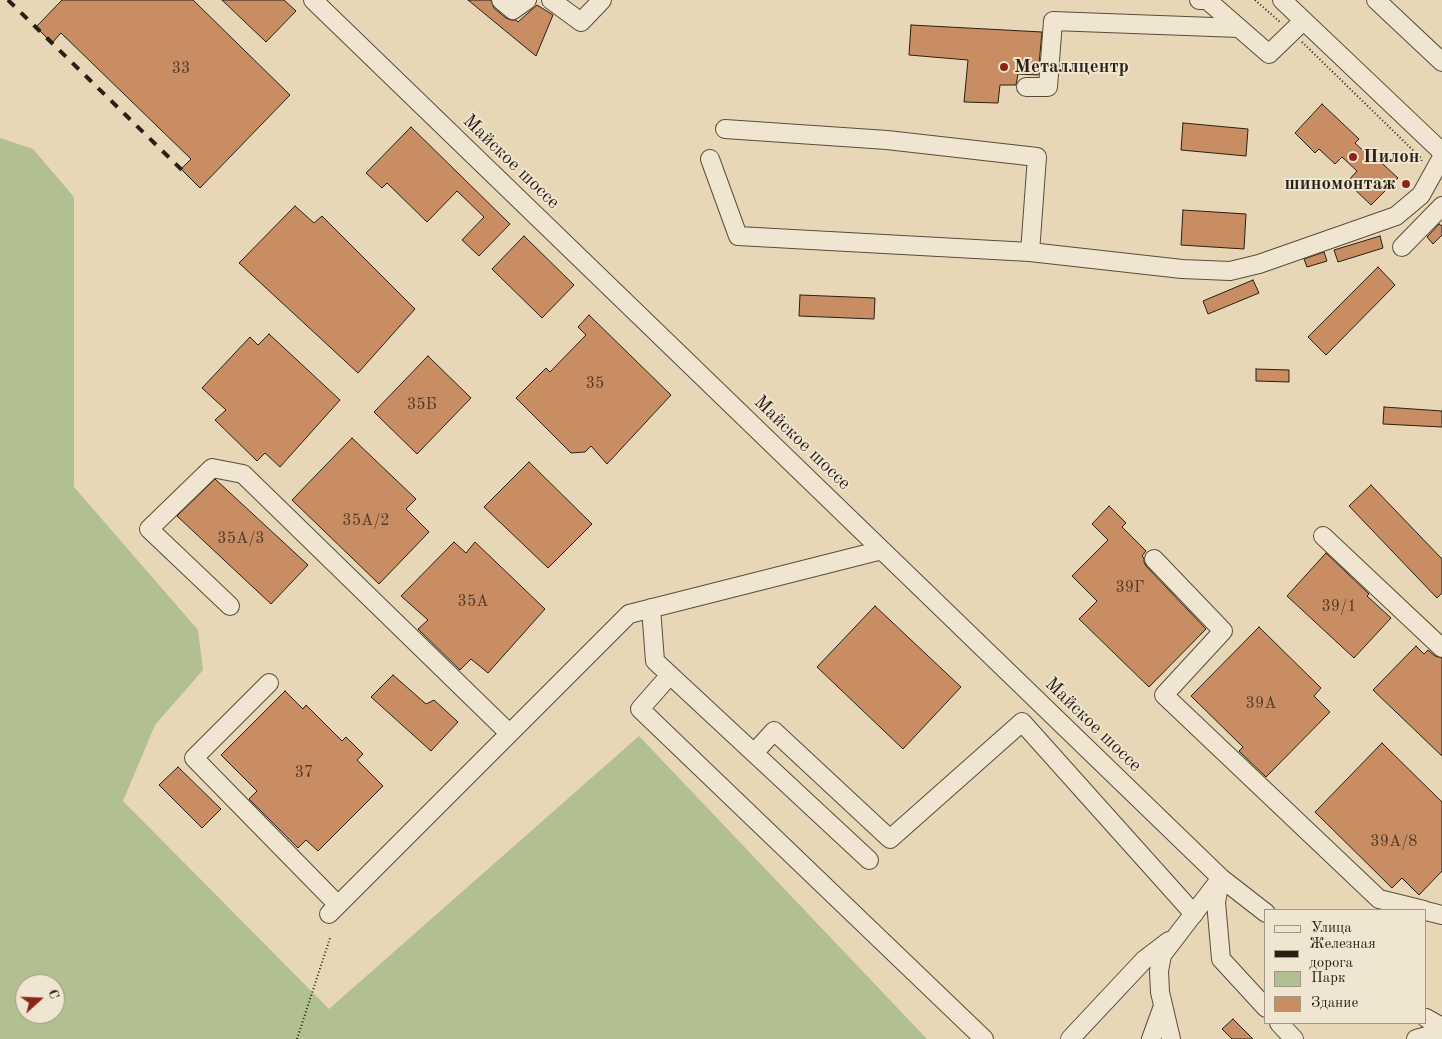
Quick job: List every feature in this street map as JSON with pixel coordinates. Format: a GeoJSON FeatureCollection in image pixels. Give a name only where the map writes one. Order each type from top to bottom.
{"type":"FeatureCollection","features":[{"type":"Feature","properties":{"kind":"street","name":"Майское шоссе"},"geometry":{"type":"LineString","coordinates":[[313,0],[1221,878],[1264,911]]}},
{"type":"Feature","properties":{"kind":"street"},"geometry":{"type":"LineString","coordinates":[[501,0],[513,10],[527,0]]}},
{"type":"Feature","properties":{"kind":"street"},"geometry":{"type":"LineString","coordinates":[[551,0],[581,22],[602,0]]}},
{"type":"Feature","properties":{"kind":"street"},"geometry":{"type":"LineString","coordinates":[[1199,0],[1207,0],[1269,54],[1297,27]]}},
{"type":"Feature","properties":{"kind":"street"},"geometry":{"type":"LineString","coordinates":[[1282,0],[1297,27],[1442,152]]}},
{"type":"Feature","properties":{"kind":"street"},"geometry":{"type":"LineString","coordinates":[[1376,0],[1442,62]]}},
{"type":"Feature","properties":{"kind":"street"},"geometry":{"type":"LineString","coordinates":[[1026,86],[1048,87],[1053,21],[1239,28]]}},
{"type":"Feature","properties":{"kind":"street"},"geometry":{"type":"LineString","coordinates":[[725,129],[888,140],[1037,157],[1030,252]]}},
{"type":"Feature","properties":{"kind":"street"},"geometry":{"type":"LineString","coordinates":[[710,159],[738,236],[1030,252],[1182,269],[1230,271],[1259,264],[1396,216],[1421,195],[1442,157]]}},
{"type":"Feature","properties":{"kind":"street"},"geometry":{"type":"LineString","coordinates":[[1402,247],[1442,206]]}},
{"type":"Feature","properties":{"kind":"street"},"geometry":{"type":"LineString","coordinates":[[230,606],[149,529],[212,468],[243,474],[510,733]]}},
{"type":"Feature","properties":{"kind":"street"},"geometry":{"type":"LineString","coordinates":[[1323,536],[1442,648]]}},
{"type":"Feature","properties":{"kind":"street"},"geometry":{"type":"LineString","coordinates":[[269,683],[194,758],[333,910],[629,614],[882,550]]}},
{"type":"Feature","properties":{"kind":"street"},"geometry":{"type":"LineString","coordinates":[[1154,560],[1223,631],[1164,695],[1379,899],[1421,909]]}},
{"type":"Feature","properties":{"kind":"street"},"geometry":{"type":"LineString","coordinates":[[651,608],[655,661],[868,860]]}},
{"type":"Feature","properties":{"kind":"street"},"geometry":{"type":"LineString","coordinates":[[670,675],[640,709],[984,1039]]}},
{"type":"Feature","properties":{"kind":"street"},"geometry":{"type":"LineString","coordinates":[[754,753],[774,731],[890,839],[1022,722],[1194,914]]}},
{"type":"Feature","properties":{"kind":"street"},"geometry":{"type":"LineString","coordinates":[[1171,1039],[1163,1006],[1158,971],[1162,955],[1180,934],[1221,878]]}},
{"type":"Feature","properties":{"kind":"street"},"geometry":{"type":"LineString","coordinates":[[1221,878],[1216,902],[1221,959],[1264,1006]]}},
{"type":"Feature","properties":{"kind":"street"},"geometry":{"type":"LineString","coordinates":[[1427,911],[1442,915]]}},
{"type":"Feature","properties":{"kind":"street"},"geometry":{"type":"LineString","coordinates":[[1070,1039],[1144,960],[1180,934]]}},
{"type":"Feature","properties":{"kind":"street"},"geometry":{"type":"LineString","coordinates":[[1151,1039],[1163,1006]]}},
{"type":"Feature","properties":{"kind":"street"},"geometry":{"type":"LineString","coordinates":[[1427,1019],[1442,1027]]}},
{"type":"Feature","properties":{"kind":"street"},"geometry":{"type":"LineString","coordinates":[[1280,1024],[1294,1039]]}},
{"type":"Feature","properties":{"kind":"street"},"geometry":{"type":"LineString","coordinates":[[1416,1039],[1442,1032]]}},
{"type":"Feature","properties":{"kind":"path"},"geometry":{"type":"LineString","coordinates":[[1255,0],[1297,27],[1420,157],[1429,180]]}},
{"type":"Feature","properties":{"kind":"path"},"geometry":{"type":"LineString","coordinates":[[297,1039],[330,938]]}},
{"type":"Feature","properties":{"kind":"green space"},"geometry":{"type":"Polygon","coordinates":[[[0,138],[33,149],[74,197],[74,487],[198,630],[203,670],[155,725],[123,801],[329,1009],[639,736],[927,1039],[0,1039],[0,138]]]}},
{"type":"Feature","properties":{"kind":"building"},"geometry":{"type":"Polygon","coordinates":[[[62,0],[193,0],[290,95],[200,188],[181,169],[191,159],[61,33],[52,43],[36,27],[62,0]]]}},
{"type":"Feature","properties":{"kind":"building"},"geometry":{"type":"Polygon","coordinates":[[[222,0],[284,0],[296,11],[266,42],[222,0]]]}},
{"type":"Feature","properties":{"kind":"building"},"geometry":{"type":"Polygon","coordinates":[[[468,0],[491,0],[494,8],[506,18],[518,22],[537,5],[553,15],[536,56],[468,0]]]}},
{"type":"Feature","properties":{"kind":"building","name":"Металлцентр"},"geometry":{"type":"Polygon","coordinates":[[[911,25],[1042,32],[1038,75],[1018,74],[1016,85],[1000,85],[998,103],[964,102],[968,60],[909,55],[911,25]]]}},
{"type":"Feature","properties":{"kind":"building","name":"Пилон"},"geometry":{"type":"Polygon","coordinates":[[[1322,104],[1359,139],[1355,143],[1370,157],[1372,154],[1398,178],[1371,205],[1347,182],[1357,171],[1342,157],[1335,164],[1319,149],[1315,153],[1295,133],[1322,104]]]}},
{"type":"Feature","properties":{"kind":"building"},"geometry":{"type":"Polygon","coordinates":[[[1183,123],[1248,129],[1246,156],[1181,150],[1183,123]]]}},
{"type":"Feature","properties":{"kind":"building"},"geometry":{"type":"Polygon","coordinates":[[[411,127],[510,224],[479,256],[462,240],[484,217],[457,191],[427,222],[387,183],[382,188],[366,173],[411,127]]]}},
{"type":"Feature","properties":{"kind":"building"},"geometry":{"type":"Polygon","coordinates":[[[295,206],[314,223],[322,216],[415,309],[358,373],[239,263],[295,206]]]}},
{"type":"Feature","properties":{"kind":"building"},"geometry":{"type":"Polygon","coordinates":[[[1183,210],[1246,214],[1244,249],[1181,245],[1183,210]]]}},
{"type":"Feature","properties":{"kind":"building"},"geometry":{"type":"Polygon","coordinates":[[[1439,224],[1442,226],[1442,235],[1433,244],[1427,237],[1439,224]]]}},
{"type":"Feature","properties":{"kind":"building"},"geometry":{"type":"Polygon","coordinates":[[[524,236],[574,285],[542,318],[492,269],[524,236]]]}},
{"type":"Feature","properties":{"kind":"building"},"geometry":{"type":"Polygon","coordinates":[[[1380,236],[1383,248],[1338,262],[1334,250],[1380,236]]]}},
{"type":"Feature","properties":{"kind":"building"},"geometry":{"type":"Polygon","coordinates":[[[1324,252],[1327,261],[1307,267],[1304,259],[1324,252]]]}},
{"type":"Feature","properties":{"kind":"building"},"geometry":{"type":"Polygon","coordinates":[[[1378,267],[1395,285],[1326,355],[1308,337],[1378,267]]]}},
{"type":"Feature","properties":{"kind":"building"},"geometry":{"type":"Polygon","coordinates":[[[1253,280],[1259,293],[1208,314],[1203,301],[1253,280]]]}},
{"type":"Feature","properties":{"kind":"building"},"geometry":{"type":"Polygon","coordinates":[[[800,295],[875,298],[874,319],[799,316],[800,295]]]}},
{"type":"Feature","properties":{"kind":"building"},"geometry":{"type":"Polygon","coordinates":[[[589,315],[671,395],[607,464],[591,446],[585,452],[571,453],[516,398],[546,368],[550,372],[586,335],[578,327],[589,315]]]}},
{"type":"Feature","properties":{"kind":"building"},"geometry":{"type":"Polygon","coordinates":[[[269,334],[340,400],[280,467],[265,453],[257,461],[215,420],[226,410],[202,388],[250,337],[258,345],[269,334]]]}},
{"type":"Feature","properties":{"kind":"building"},"geometry":{"type":"Polygon","coordinates":[[[428,356],[471,398],[417,454],[374,412],[428,356]]]}},
{"type":"Feature","properties":{"kind":"building"},"geometry":{"type":"Polygon","coordinates":[[[1256,369],[1289,370],[1289,382],[1256,381],[1256,369]]]}},
{"type":"Feature","properties":{"kind":"building"},"geometry":{"type":"Polygon","coordinates":[[[1384,407],[1442,411],[1442,427],[1383,424],[1384,407]]]}},
{"type":"Feature","properties":{"kind":"building"},"geometry":{"type":"Polygon","coordinates":[[[352,438],[416,499],[406,509],[429,532],[379,584],[292,500],[352,438]]]}},
{"type":"Feature","properties":{"kind":"building"},"geometry":{"type":"Polygon","coordinates":[[[529,462],[592,524],[548,568],[484,507],[529,462]]]}},
{"type":"Feature","properties":{"kind":"building"},"geometry":{"type":"Polygon","coordinates":[[[215,479],[308,565],[271,604],[177,516],[215,479]]]}},
{"type":"Feature","properties":{"kind":"building"},"geometry":{"type":"Polygon","coordinates":[[[1371,485],[1442,559],[1442,593],[1437,598],[1349,506],[1371,485]]]}},
{"type":"Feature","properties":{"kind":"building"},"geometry":{"type":"Polygon","coordinates":[[[1109,506],[1126,523],[1122,527],[1146,551],[1142,556],[1146,566],[1206,629],[1149,687],[1079,619],[1097,601],[1072,576],[1108,540],[1092,524],[1109,506]]]}},
{"type":"Feature","properties":{"kind":"building"},"geometry":{"type":"Polygon","coordinates":[[[454,542],[466,553],[475,542],[545,609],[488,673],[471,659],[460,670],[418,629],[428,620],[401,596],[454,542]]]}},
{"type":"Feature","properties":{"kind":"building"},"geometry":{"type":"Polygon","coordinates":[[[1326,553],[1391,618],[1354,658],[1287,596],[1326,553]]]}},
{"type":"Feature","properties":{"kind":"building"},"geometry":{"type":"Polygon","coordinates":[[[875,606],[961,687],[903,749],[817,667],[875,606]]]}},
{"type":"Feature","properties":{"kind":"building"},"geometry":{"type":"Polygon","coordinates":[[[1259,627],[1321,688],[1314,696],[1330,712],[1266,777],[1239,751],[1243,747],[1191,696],[1259,627]]]}},
{"type":"Feature","properties":{"kind":"building"},"geometry":{"type":"Polygon","coordinates":[[[1416,646],[1424,654],[1428,650],[1435,656],[1442,658],[1442,756],[1373,690],[1416,646]]]}},
{"type":"Feature","properties":{"kind":"building"},"geometry":{"type":"Polygon","coordinates":[[[393,675],[426,704],[434,700],[458,722],[431,751],[371,697],[393,675]]]}},
{"type":"Feature","properties":{"kind":"building"},"geometry":{"type":"Polygon","coordinates":[[[285,691],[303,709],[306,705],[342,741],[346,737],[363,754],[357,760],[383,786],[318,851],[306,840],[298,848],[249,799],[257,791],[221,755],[285,691]]]}},
{"type":"Feature","properties":{"kind":"building"},"geometry":{"type":"Polygon","coordinates":[[[1382,743],[1442,802],[1442,871],[1419,895],[1402,878],[1392,888],[1315,812],[1382,743]]]}},
{"type":"Feature","properties":{"kind":"building"},"geometry":{"type":"Polygon","coordinates":[[[178,767],[221,809],[202,828],[159,785],[178,767]]]}},
{"type":"Feature","properties":{"kind":"building"},"geometry":{"type":"Polygon","coordinates":[[[1233,1019],[1253,1039],[1232,1039],[1222,1029],[1233,1019]]]}},
{"type":"Feature","properties":{"kind":"railway"},"geometry":{"type":"LineString","coordinates":[[8,0],[186,174]]}},
{"type":"Feature","properties":{"kind":"place","name":"Металлцентр"},"geometry":{"type":"Point","coordinates":[1004,67]}},
{"type":"Feature","properties":{"kind":"place","name":"Пилон"},"geometry":{"type":"Point","coordinates":[1353,157]}},
{"type":"Feature","properties":{"kind":"place","name":"шиномонтаж"},"geometry":{"type":"Point","coordinates":[1406,184]}}]}
